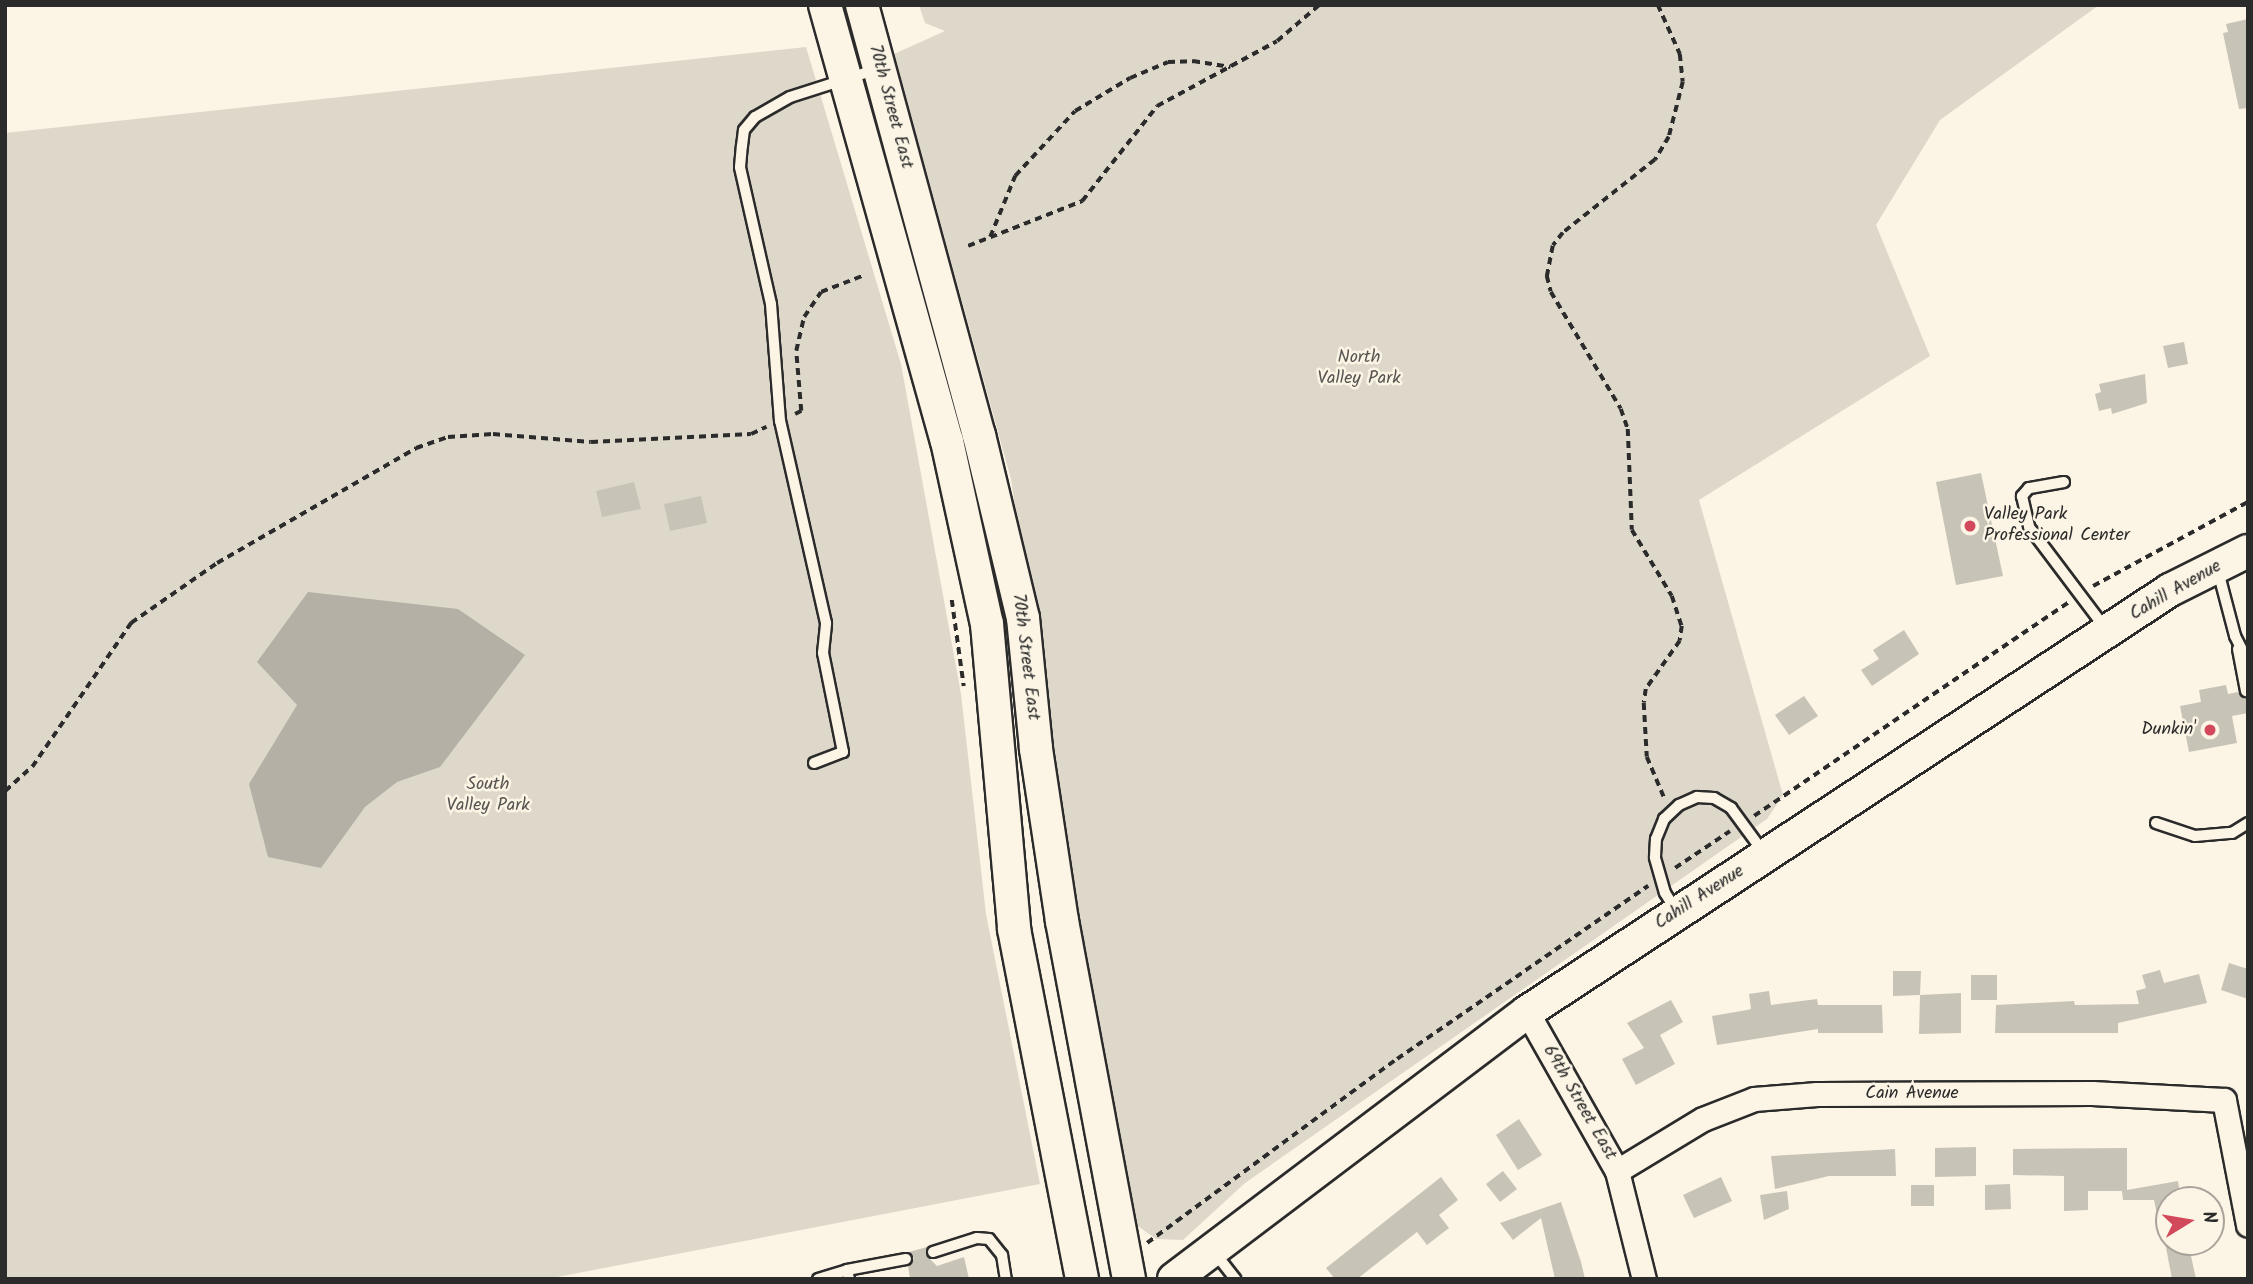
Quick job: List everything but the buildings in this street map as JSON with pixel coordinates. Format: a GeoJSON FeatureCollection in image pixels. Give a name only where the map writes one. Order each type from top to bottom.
{"type":"FeatureCollection","features":[{"type":"Feature","properties":{"kind":"main road","name":"70th Street East"},"geometry":{"type":"LineString","coordinates":[[825,5],[947,441],[987,624],[1014,929],[1082,1279]]}},
{"type":"Feature","properties":{"kind":"main road","name":"70th Street East"},"geometry":{"type":"LineString","coordinates":[[862,5],[976,422],[1023,618],[1036,750],[1062,921],[1129,1279]]}},
{"type":"Feature","properties":{"kind":"main road","name":"Cahill Avenue"},"geometry":{"type":"LineString","coordinates":[[1174,1279],[1527,1012],[2108,631],[2217,566],[2248,551]]}},
{"type":"Feature","properties":{"kind":"street","name":"69th Street East"},"geometry":{"type":"LineString","coordinates":[[1527,1012],[1617,1171],[1644,1279]]}},
{"type":"Feature","properties":{"kind":"street","name":"Cain Avenue"},"geometry":{"type":"LineString","coordinates":[[1617,1171],[1703,1119],[1754,1100],[1817,1094],[2092,1093],[2224,1100],[2248,1225]]}},
{"type":"Feature","properties":{"kind":"lane"},"geometry":{"type":"LineString","coordinates":[[814,763],[844,752],[823,653],[826,623],[780,421],[771,304],[740,167],[744,130],[755,117],[790,97],[879,68]]}},
{"type":"Feature","properties":{"kind":"lane"},"geometry":{"type":"LineString","coordinates":[[2064,482],[2029,488],[2022,496],[2029,527],[2108,631]]}},
{"type":"Feature","properties":{"kind":"lane"},"geometry":{"type":"LineString","coordinates":[[2217,566],[2246,691]]}},
{"type":"Feature","properties":{"kind":"lane"},"geometry":{"type":"LineString","coordinates":[[2235,636],[2248,661]]}},
{"type":"Feature","properties":{"kind":"lane"},"geometry":{"type":"LineString","coordinates":[[1678,913],[1665,893],[1655,857],[1656,839],[1675,809],[1697,797],[1714,798],[1731,808],[1766,855]]}},
{"type":"Feature","properties":{"kind":"lane"},"geometry":{"type":"LineString","coordinates":[[2156,823],[2195,836],[2232,833],[2248,823]]}},
{"type":"Feature","properties":{"kind":"lane"},"geometry":{"type":"LineString","coordinates":[[933,1252],[977,1238],[989,1239],[1002,1255],[1006,1279]]}},
{"type":"Feature","properties":{"kind":"lane"},"geometry":{"type":"LineString","coordinates":[[1214,1251],[1235,1279]]}},
{"type":"Feature","properties":{"kind":"lane"},"geometry":{"type":"LineString","coordinates":[[818,1279],[848,1275],[906,1259]]}},
{"type":"Feature","properties":{"kind":"path"},"geometry":{"type":"LineString","coordinates":[[968,246],[1064,211],[1094,192],[1157,106],[1277,41],[1319,5]]}},
{"type":"Feature","properties":{"kind":"path"},"geometry":{"type":"LineString","coordinates":[[1658,5],[1680,54],[1683,82],[1669,137],[1655,160],[1563,233],[1553,246],[1547,276],[1556,301],[1621,409],[1628,429],[1632,530],[1672,596],[1682,626],[1680,641],[1646,689],[1644,703],[1651,776],[1675,809]]}},
{"type":"Feature","properties":{"kind":"path"},"geometry":{"type":"LineString","coordinates":[[990,237],[1015,176],[1075,111],[1130,78],[1168,62],[1193,61],[1233,67]]}},
{"type":"Feature","properties":{"kind":"path"},"geometry":{"type":"LineString","coordinates":[[801,411],[796,351],[804,317],[821,292],[862,276]]}},
{"type":"Feature","properties":{"kind":"path"},"geometry":{"type":"LineString","coordinates":[[5,791],[32,767],[131,623],[217,563],[416,448],[448,437],[493,434],[591,442],[751,434]]}},
{"type":"Feature","properties":{"kind":"path"},"geometry":{"type":"LineString","coordinates":[[952,593],[965,698]]}},
{"type":"Feature","properties":{"kind":"green space","name":"North Valley Park"},"geometry":{"type":"Polygon","coordinates":[[[919,5],[2099,5],[1940,120],[1876,225],[1930,356],[1699,500],[1783,795],[1767,819],[1245,1183],[1183,1240],[1156,1239],[1135,1224],[1066,867],[1011,479],[894,54],[945,31],[925,23],[919,5]]]}},
{"type":"Feature","properties":{"kind":"green space","name":"South Valley Park"},"geometry":{"type":"Polygon","coordinates":[[[806,47],[901,364],[961,694],[986,914],[1040,1184],[547,1279],[5,1279],[5,133],[806,47]]]}},
{"type":"Feature","properties":{"kind":"shaded area"},"geometry":{"type":"Polygon","coordinates":[[[308,592],[458,609],[525,655],[440,767],[397,782],[365,807],[321,868],[268,857],[249,784],[297,705],[257,662],[308,592]]]}},
{"type":"Feature","properties":{"kind":"place","name":"Valley Park Professional Center"},"geometry":{"type":"Point","coordinates":[1970,526]}},
{"type":"Feature","properties":{"kind":"place","name":"Dunkin'"},"geometry":{"type":"Point","coordinates":[2210,730]}}]}
